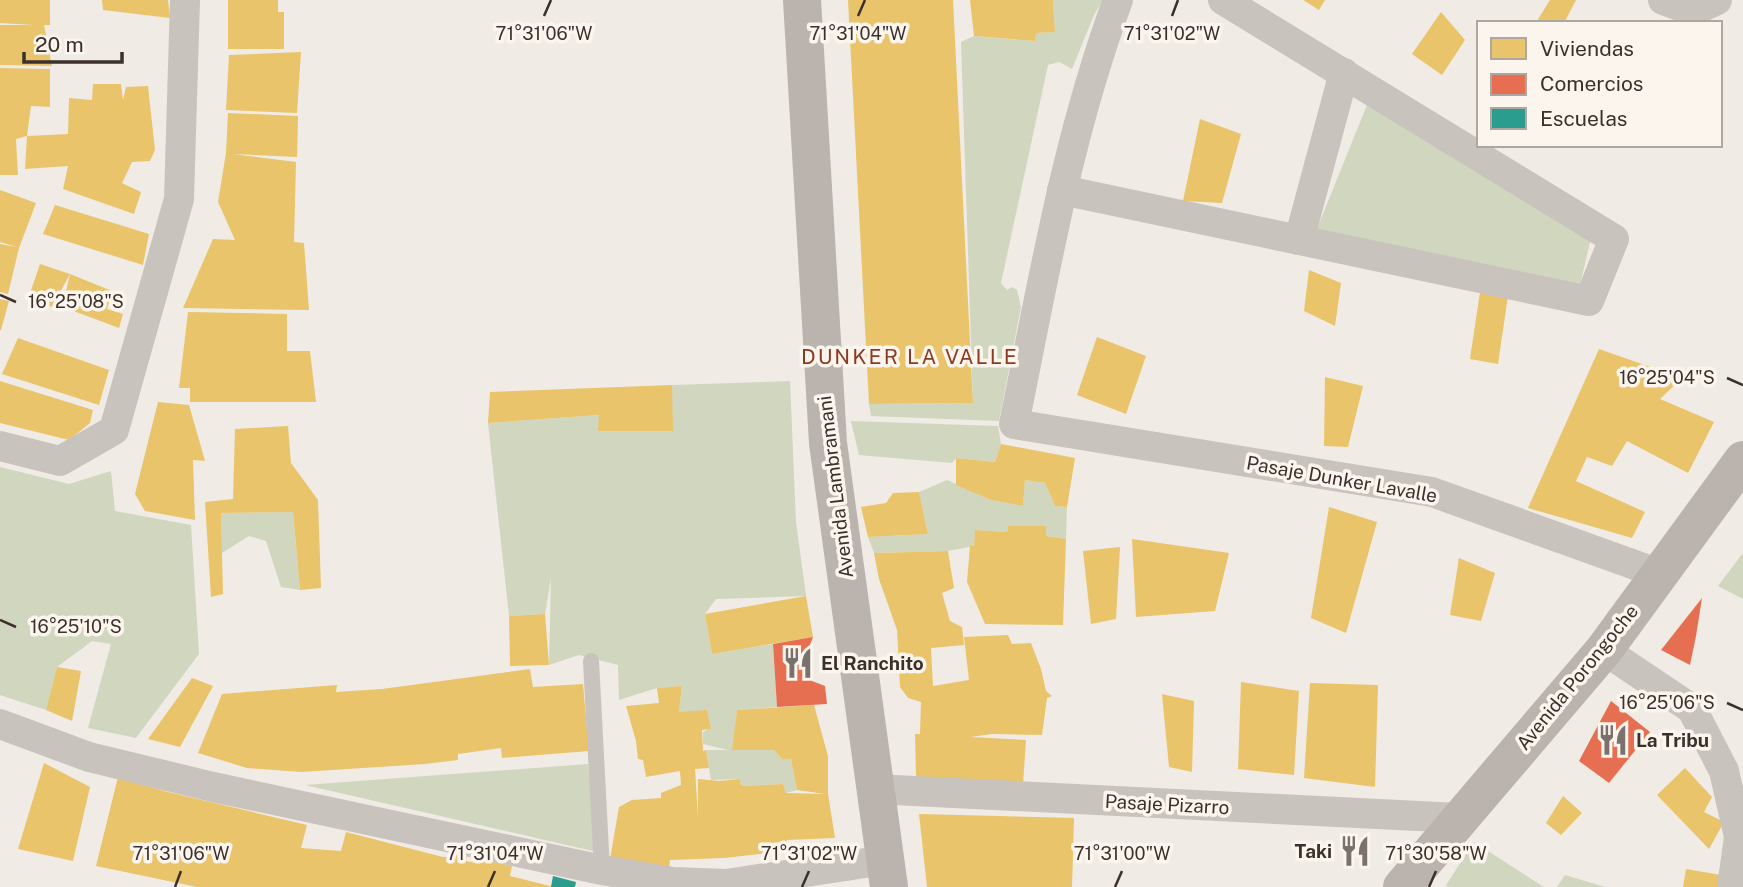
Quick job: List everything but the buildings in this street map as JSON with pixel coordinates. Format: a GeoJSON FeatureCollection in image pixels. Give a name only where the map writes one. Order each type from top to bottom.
{"type":"FeatureCollection","features":[{"type":"Feature","properties":{"kind":"main road","name":"Avenida Lambramani"},"geometry":{"type":"LineString","coordinates":[[802,0],[828,443],[887,874]]}},
{"type":"Feature","properties":{"kind":"main road","name":"Avenida Porongoche"},"geometry":{"type":"LineString","coordinates":[[1402,887],[1604,650],[1738,476]]}},
{"type":"Feature","properties":{"kind":"street"},"geometry":{"type":"LineString","coordinates":[[0,446],[61,461],[114,430],[178,199],[186,0]]}},
{"type":"Feature","properties":{"kind":"street"},"geometry":{"type":"LineString","coordinates":[[1118,0],[1097,55],[1062,190],[1589,301],[1614,239],[1223,0]]}},
{"type":"Feature","properties":{"kind":"street"},"geometry":{"type":"LineString","coordinates":[[1663,0],[1705,5]]}},
{"type":"Feature","properties":{"kind":"street"},"geometry":{"type":"LineString","coordinates":[[1299,240],[1343,73]]}},
{"type":"Feature","properties":{"kind":"street","name":"Pasaje Dunker Lavalle"},"geometry":{"type":"LineString","coordinates":[[1062,190],[1014,424],[1432,492],[1660,574]]}},
{"type":"Feature","properties":{"kind":"street"},"geometry":{"type":"LineString","coordinates":[[1604,650],[1692,709],[1724,771],[1739,837],[1732,887]]}},
{"type":"Feature","properties":{"kind":"street"},"geometry":{"type":"LineString","coordinates":[[0,724],[89,757],[213,787],[602,870],[673,882],[726,884],[887,874]]}},
{"type":"Feature","properties":{"kind":"street","name":"Pasaje Pizarro"},"geometry":{"type":"LineString","coordinates":[[874,789],[1459,818]]}},
{"type":"Feature","properties":{"kind":"lane"},"geometry":{"type":"LineString","coordinates":[[591,661],[602,870]]}},
{"type":"Feature","properties":{"kind":"green space"},"geometry":{"type":"Polygon","coordinates":[[[1053,0],[1103,0],[1072,69],[1059,62],[1048,65],[1001,283],[1007,290],[1012,287],[1017,290],[1021,307],[999,421],[871,416],[869,404],[973,403],[961,42],[974,36],[1034,41],[1036,33],[1055,32],[1053,0]]]}},
{"type":"Feature","properties":{"kind":"green space"},"geometry":{"type":"Polygon","coordinates":[[[1367,105],[1592,234],[1578,293],[1314,236],[1367,105]]]}},
{"type":"Feature","properties":{"kind":"green space"},"geometry":{"type":"Polygon","coordinates":[[[790,381],[796,522],[806,596],[716,599],[705,614],[712,654],[773,644],[777,707],[737,710],[733,750],[774,750],[782,759],[791,759],[797,790],[786,793],[783,784],[741,786],[740,779],[711,780],[706,750],[728,750],[703,744],[703,732],[710,728],[679,712],[682,686],[657,688],[619,700],[618,665],[579,655],[549,665],[551,578],[545,614],[509,616],[488,423],[599,415],[599,431],[672,431],[672,385],[790,381]]]}},
{"type":"Feature","properties":{"kind":"green space"},"geometry":{"type":"Polygon","coordinates":[[[851,421],[998,426],[1001,444],[995,462],[956,458],[952,463],[859,455],[851,421]]]}},
{"type":"Feature","properties":{"kind":"green space"},"geometry":{"type":"Polygon","coordinates":[[[0,467],[69,484],[111,471],[115,511],[191,525],[199,654],[136,738],[88,728],[111,644],[92,641],[57,667],[46,710],[0,695],[0,467]]]}},
{"type":"Feature","properties":{"kind":"green space"},"geometry":{"type":"Polygon","coordinates":[[[947,480],[991,500],[1023,506],[1025,480],[1045,483],[1055,506],[1067,507],[1066,539],[1046,536],[1045,526],[1008,526],[1007,532],[975,530],[974,546],[948,551],[874,553],[868,537],[928,534],[919,492],[947,480]]]}},
{"type":"Feature","properties":{"kind":"green space"},"geometry":{"type":"Polygon","coordinates":[[[293,512],[300,590],[281,587],[266,541],[249,536],[222,553],[221,513],[293,512]]]}},
{"type":"Feature","properties":{"kind":"green space"},"geometry":{"type":"Polygon","coordinates":[[[1743,553],[1743,599],[1718,586],[1743,553]]]}},
{"type":"Feature","properties":{"kind":"green space"},"geometry":{"type":"Polygon","coordinates":[[[588,764],[597,852],[305,785],[588,764]]]}},
{"type":"Feature","properties":{"kind":"green space"},"geometry":{"type":"Polygon","coordinates":[[[1474,842],[1544,887],[1448,887],[1446,885],[1474,842]]]}},
{"type":"Feature","properties":{"kind":"green space"},"geometry":{"type":"Polygon","coordinates":[[[1565,875],[1605,887],[1557,887],[1565,875]]]}},
{"type":"Feature","properties":{"kind":"place","name":"El Ranchito"},"geometry":{"type":"Point","coordinates":[798,663]}},
{"type":"Feature","properties":{"kind":"place","name":"La Tribu"},"geometry":{"type":"Point","coordinates":[1613,740]}},
{"type":"Feature","properties":{"kind":"place","name":"Taki"},"geometry":{"type":"Point","coordinates":[1355,851]}},
{"type":"Feature","properties":{"kind":"district","name":"DUNKER LA VALLE"},"geometry":{"type":"Point","coordinates":[910,356]}}]}
